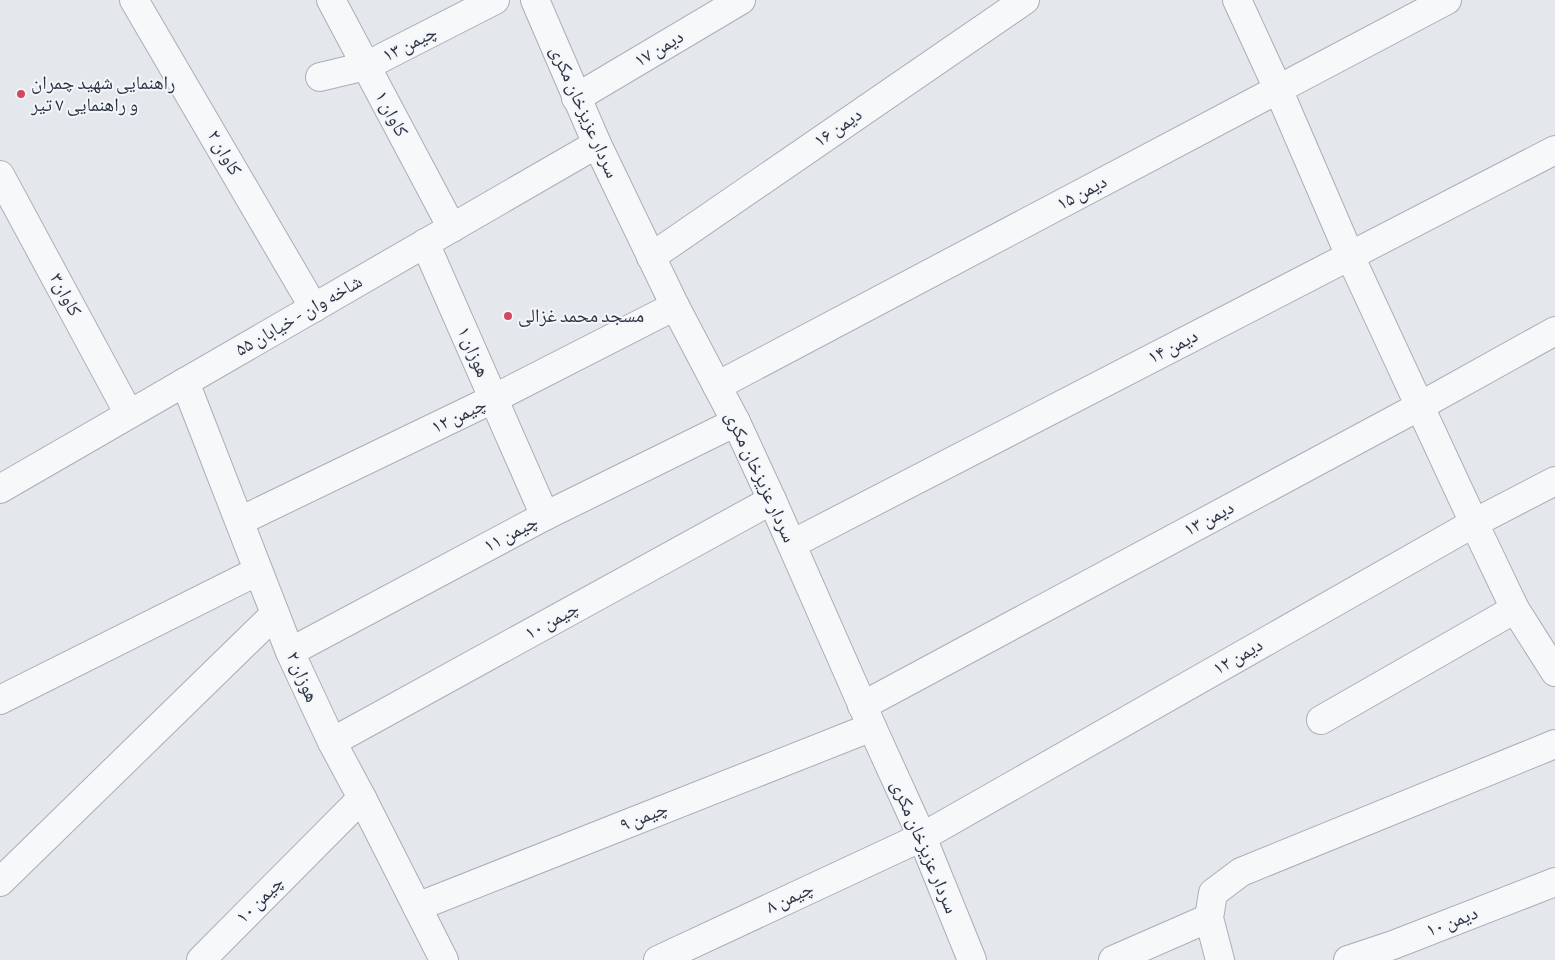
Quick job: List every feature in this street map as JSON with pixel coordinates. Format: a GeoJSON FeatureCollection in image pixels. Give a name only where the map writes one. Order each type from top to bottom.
{"type":"FeatureCollection","features":[{"type":"Feature","properties":{"kind":"street","name":"کاوان ۲"},"geometry":{"type":"LineString","coordinates":[[134,0],[314,308]]}},
{"type":"Feature","properties":{"kind":"street","name":"کاوان ۱"},"geometry":{"type":"LineString","coordinates":[[331,0],[452,228]]}},
{"type":"Feature","properties":{"kind":"street","name":"چیمن ۱۳"},"geometry":{"type":"LineString","coordinates":[[320,77],[366,66],[495,0]]}},
{"type":"Feature","properties":{"kind":"street","name":"سردار عزیزخان مکری"},"geometry":{"type":"LineString","coordinates":[[535,0],[597,144],[675,306],[736,422],[772,500],[922,837],[972,960]]}},
{"type":"Feature","properties":{"kind":"street","name":"دیمن ۱۷"},"geometry":{"type":"LineString","coordinates":[[576,98],[741,0]]}},
{"type":"Feature","properties":{"kind":"street","name":"دیمن ۱۶"},"geometry":{"type":"LineString","coordinates":[[652,257],[1024,0]]}},
{"type":"Feature","properties":{"kind":"street"},"geometry":{"type":"LineString","coordinates":[[1237,0],[1350,256],[1474,523],[1515,609],[1555,672]]}},
{"type":"Feature","properties":{"kind":"street","name":"دیمن ۱۵"},"geometry":{"type":"LineString","coordinates":[[717,386],[1447,0]]}},
{"type":"Feature","properties":{"kind":"street","name":"شاخه وان - خیابان ۵۵"},"geometry":{"type":"LineString","coordinates":[[0,489],[597,144]]}},
{"type":"Feature","properties":{"kind":"street","name":"دیمن ۱۴"},"geometry":{"type":"LineString","coordinates":[[792,544],[1555,150]]}},
{"type":"Feature","properties":{"kind":"street","name":"کاوان۳"},"geometry":{"type":"LineString","coordinates":[[0,176],[9,213],[129,414]]}},
{"type":"Feature","properties":{"kind":"street","name":"هوزان ۱"},"geometry":{"type":"LineString","coordinates":[[424,243],[545,516]]}},
{"type":"Feature","properties":{"kind":"street","name":"چیمن ۱۲"},"geometry":{"type":"LineString","coordinates":[[240,521],[493,399],[675,306]]}},
{"type":"Feature","properties":{"kind":"street","name":"دیمن ۱۳"},"geometry":{"type":"LineString","coordinates":[[867,716],[1555,331]]}},
{"type":"Feature","properties":{"kind":"street","name":"هوزان ۲"},"geometry":{"type":"LineString","coordinates":[[185,382],[290,652],[332,742],[444,960]]}},
{"type":"Feature","properties":{"kind":"street","name":"چیمن ۱۱"},"geometry":{"type":"LineString","coordinates":[[290,652],[545,516],[736,422]]}},
{"type":"Feature","properties":{"kind":"street","name":"دیمن ۱۲"},"geometry":{"type":"LineString","coordinates":[[922,837],[1474,523],[1555,480]]}},
{"type":"Feature","properties":{"kind":"street","name":"چیمن ۱۰"},"geometry":{"type":"LineString","coordinates":[[332,742],[772,500]]}},
{"type":"Feature","properties":{"kind":"street"},"geometry":{"type":"LineString","coordinates":[[0,700],[258,571]]}},
{"type":"Feature","properties":{"kind":"street"},"geometry":{"type":"LineString","coordinates":[[1321,720],[1515,609]]}},
{"type":"Feature","properties":{"kind":"street"},"geometry":{"type":"LineString","coordinates":[[0,882],[275,614]]}},
{"type":"Feature","properties":{"kind":"street","name":"چیمن ۹"},"geometry":{"type":"LineString","coordinates":[[417,907],[867,716]]}},
{"type":"Feature","properties":{"kind":"street"},"geometry":{"type":"LineString","coordinates":[[1220,960],[1209,918],[1213,893],[1241,872],[1555,744]]}},
{"type":"Feature","properties":{"kind":"street","name":"چیمن ۱۰"},"geometry":{"type":"LineString","coordinates":[[201,960],[362,798]]}},
{"type":"Feature","properties":{"kind":"street","name":"چیمن ۸"},"geometry":{"type":"LineString","coordinates":[[658,960],[922,837]]}},
{"type":"Feature","properties":{"kind":"street","name":"دیمن ۱۰"},"geometry":{"type":"LineString","coordinates":[[1348,960],[1395,953],[1555,882]]}},
{"type":"Feature","properties":{"kind":"street"},"geometry":{"type":"LineString","coordinates":[[1112,960],[1209,918]]}},
{"type":"Feature","properties":{"kind":"place","name":"راهنمایی شهید چمران و راهنمایی ۷ تیر"},"geometry":{"type":"Point","coordinates":[21,94]}},
{"type":"Feature","properties":{"kind":"place","name":"مسجد محمد غزالی"},"geometry":{"type":"Point","coordinates":[508,316]}}]}
